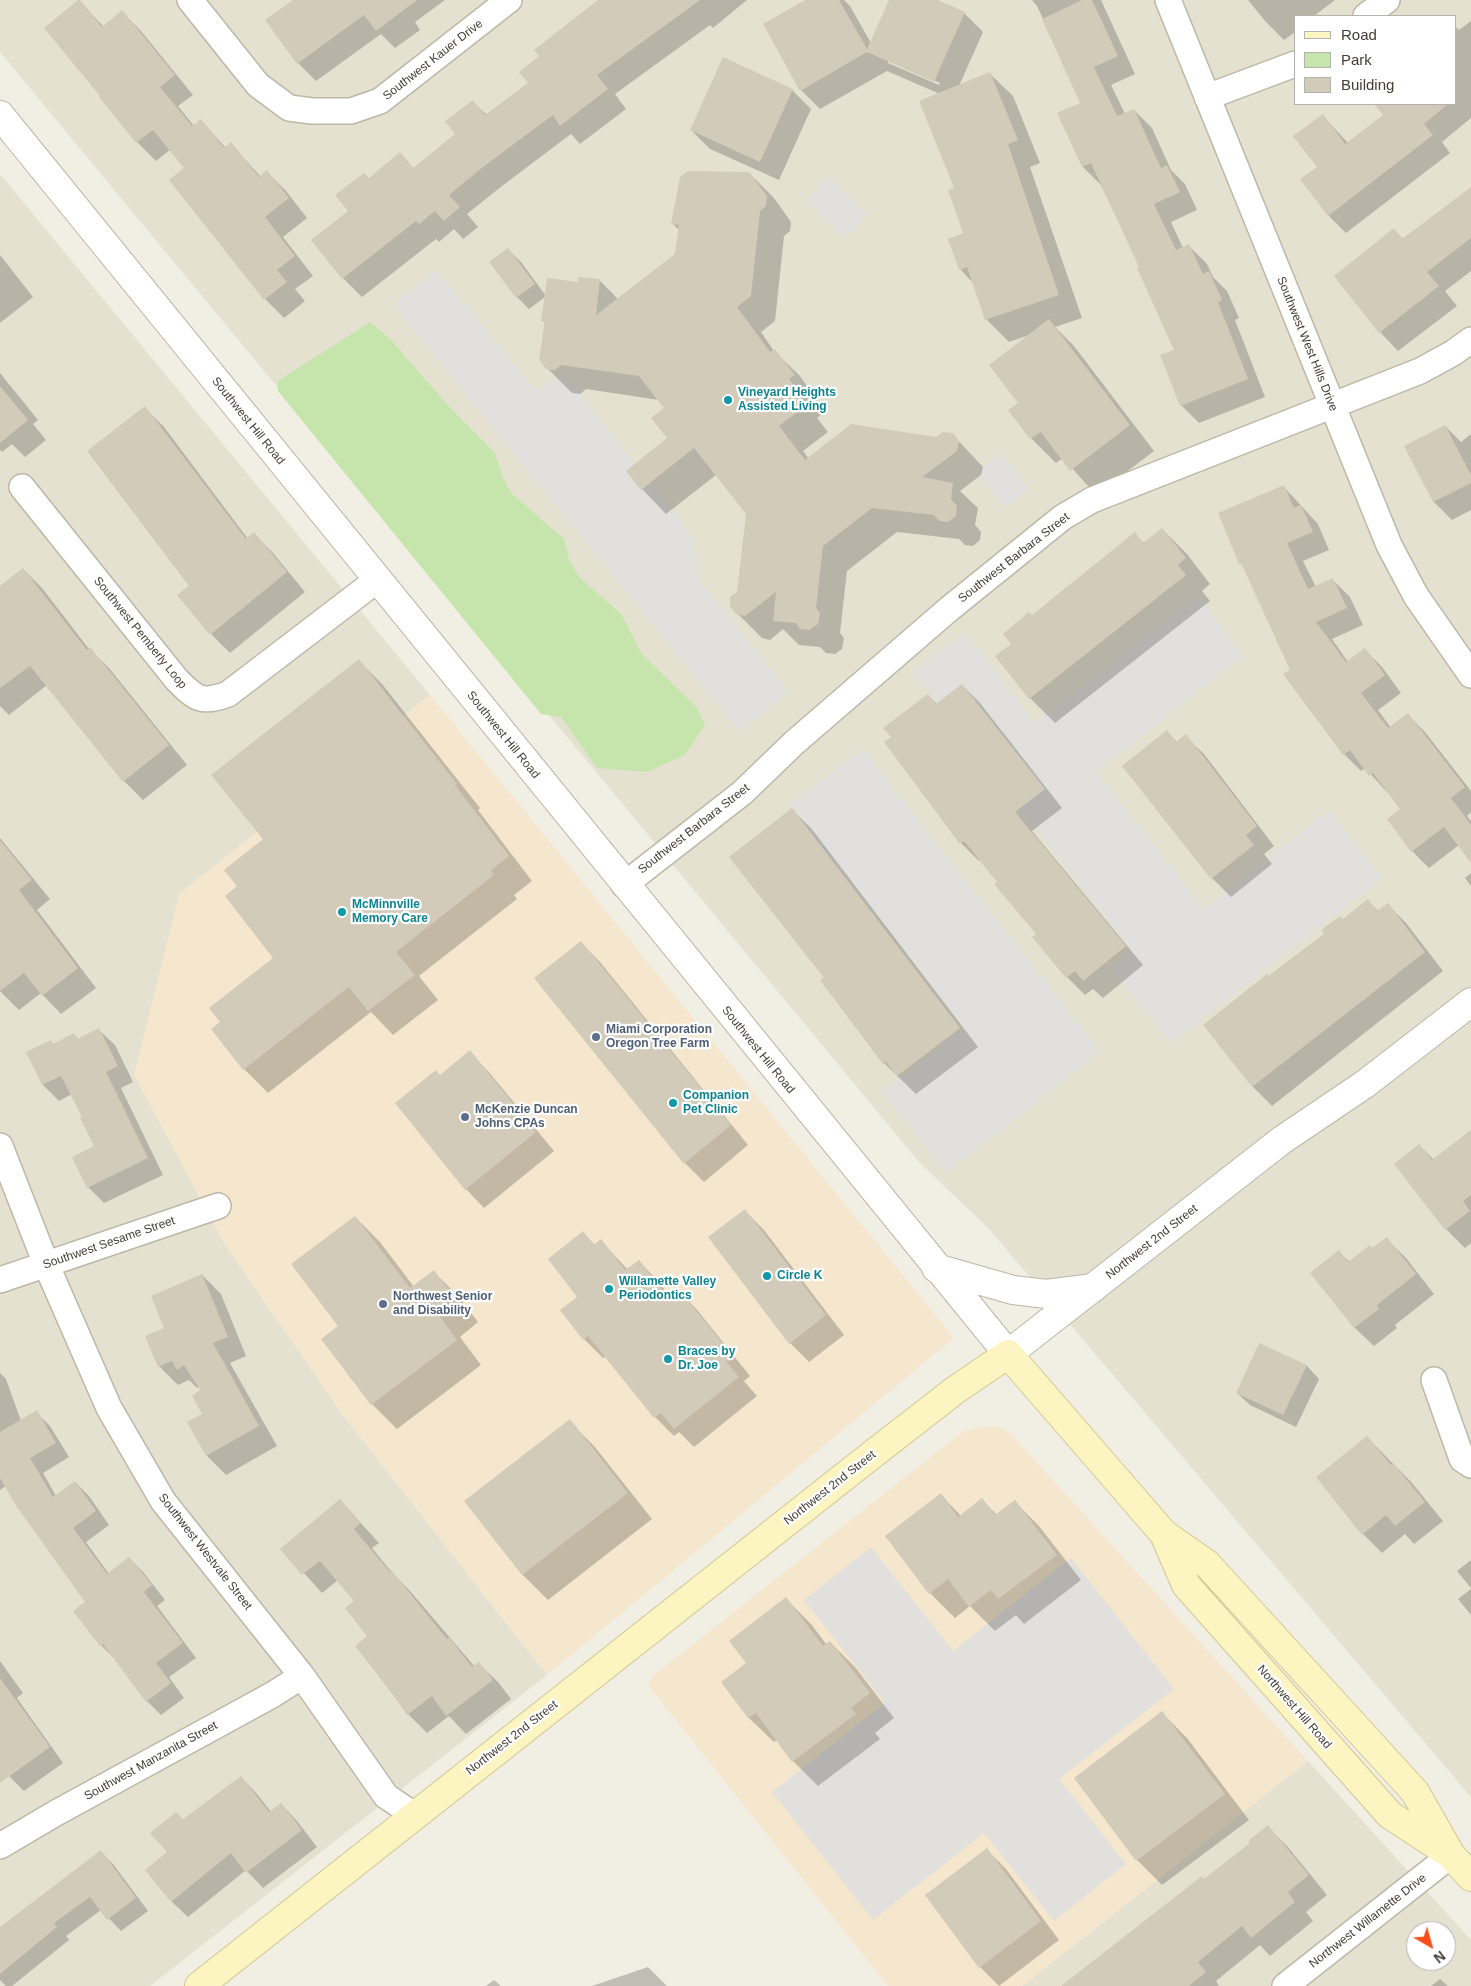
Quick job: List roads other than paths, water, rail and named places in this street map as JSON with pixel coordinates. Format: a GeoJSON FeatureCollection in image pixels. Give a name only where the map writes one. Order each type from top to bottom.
{"type":"FeatureCollection","features":[{"type":"Feature","properties":{"kind":"main road","name":"Northwest Hill Road"},"geometry":{"type":"LineString","coordinates":[[1008,1354],[1164,1534],[1186,1585],[1383,1808],[1390,1815],[1451,1855],[1471,1877]]}},
{"type":"Feature","properties":{"kind":"main road","name":"Northwest 2nd Street"},"geometry":{"type":"LineString","coordinates":[[199,1986],[879,1449],[954,1391],[1008,1354]]}},
{"type":"Feature","properties":{"kind":"street","name":"Southwest Kauer Drive"},"geometry":{"type":"LineString","coordinates":[[190,0],[258,85],[289,108],[312,111],[351,111],[380,101],[509,0]]}},
{"type":"Feature","properties":{"kind":"street","name":"Southwest West Hills Drive"},"geometry":{"type":"LineString","coordinates":[[1168,0],[1331,406],[1389,545],[1416,596],[1471,675]]}},
{"type":"Feature","properties":{"kind":"street"},"geometry":{"type":"LineString","coordinates":[[1367,15],[1387,0]]}},
{"type":"Feature","properties":{"kind":"street"},"geometry":{"type":"LineString","coordinates":[[1207,96],[1294,64]]}},
{"type":"Feature","properties":{"kind":"street","name":"Southwest Hill Road"},"geometry":{"type":"LineString","coordinates":[[0,115],[624,885],[1008,1354]]}},
{"type":"Feature","properties":{"kind":"street","name":"Southwest Barbara Street"},"geometry":{"type":"LineString","coordinates":[[624,885],[742,793],[795,742],[942,615],[1063,517],[1092,500],[1420,370],[1453,353],[1471,340]]}},
{"type":"Feature","properties":{"kind":"street","name":"Southwest Pemberly Loop"},"geometry":{"type":"LineString","coordinates":[[22,487],[177,680],[194,696],[213,700],[228,694],[377,580]]}},
{"type":"Feature","properties":{"kind":"street","name":"Northwest 2nd Street"},"geometry":{"type":"LineString","coordinates":[[1008,1354],[1282,1140],[1365,1084],[1471,1002]]}},
{"type":"Feature","properties":{"kind":"street","name":"Southwest Westvale Street"},"geometry":{"type":"LineString","coordinates":[[0,1146],[46,1264],[109,1408],[163,1501],[302,1676],[386,1796],[414,1815]]}},
{"type":"Feature","properties":{"kind":"street","name":"Southwest Sesame Street"},"geometry":{"type":"LineString","coordinates":[[0,1280],[218,1206]]}},
{"type":"Feature","properties":{"kind":"street"},"geometry":{"type":"LineString","coordinates":[[936,1268],[1013,1290],[1046,1294],[1093,1288]]}},
{"type":"Feature","properties":{"kind":"street"},"geometry":{"type":"LineString","coordinates":[[1434,1380],[1462,1459],[1471,1465]]}},
{"type":"Feature","properties":{"kind":"street","name":"Southwest Manzanita Street"},"geometry":{"type":"LineString","coordinates":[[0,1846],[302,1676]]}},
{"type":"Feature","properties":{"kind":"street","name":"Northwest Willamette Drive"},"geometry":{"type":"LineString","coordinates":[[1285,1986],[1451,1855]]}},
{"type":"Feature","properties":{"kind":"place","name":"Vineyard Heights Assisted Living"},"geometry":{"type":"Point","coordinates":[728,400]}},
{"type":"Feature","properties":{"kind":"place","name":"McMinnville Memory Care"},"geometry":{"type":"Point","coordinates":[342,912]}},
{"type":"Feature","properties":{"kind":"place","name":"Miami Corporation Oregon Tree Farm"},"geometry":{"type":"Point","coordinates":[596,1037]}},
{"type":"Feature","properties":{"kind":"place","name":"Companion Pet Clinic"},"geometry":{"type":"Point","coordinates":[673,1103]}},
{"type":"Feature","properties":{"kind":"place","name":"McKenzie Duncan Johns CPAs"},"geometry":{"type":"Point","coordinates":[465,1117]}},
{"type":"Feature","properties":{"kind":"place","name":"Circle K"},"geometry":{"type":"Point","coordinates":[767,1276]}},
{"type":"Feature","properties":{"kind":"place","name":"Willamette Valley Periodontics"},"geometry":{"type":"Point","coordinates":[609,1289]}},
{"type":"Feature","properties":{"kind":"place","name":"Northwest Senior and Disability"},"geometry":{"type":"Point","coordinates":[383,1304]}},
{"type":"Feature","properties":{"kind":"place","name":"Braces by Dr. Joe"},"geometry":{"type":"Point","coordinates":[668,1359]}}]}
